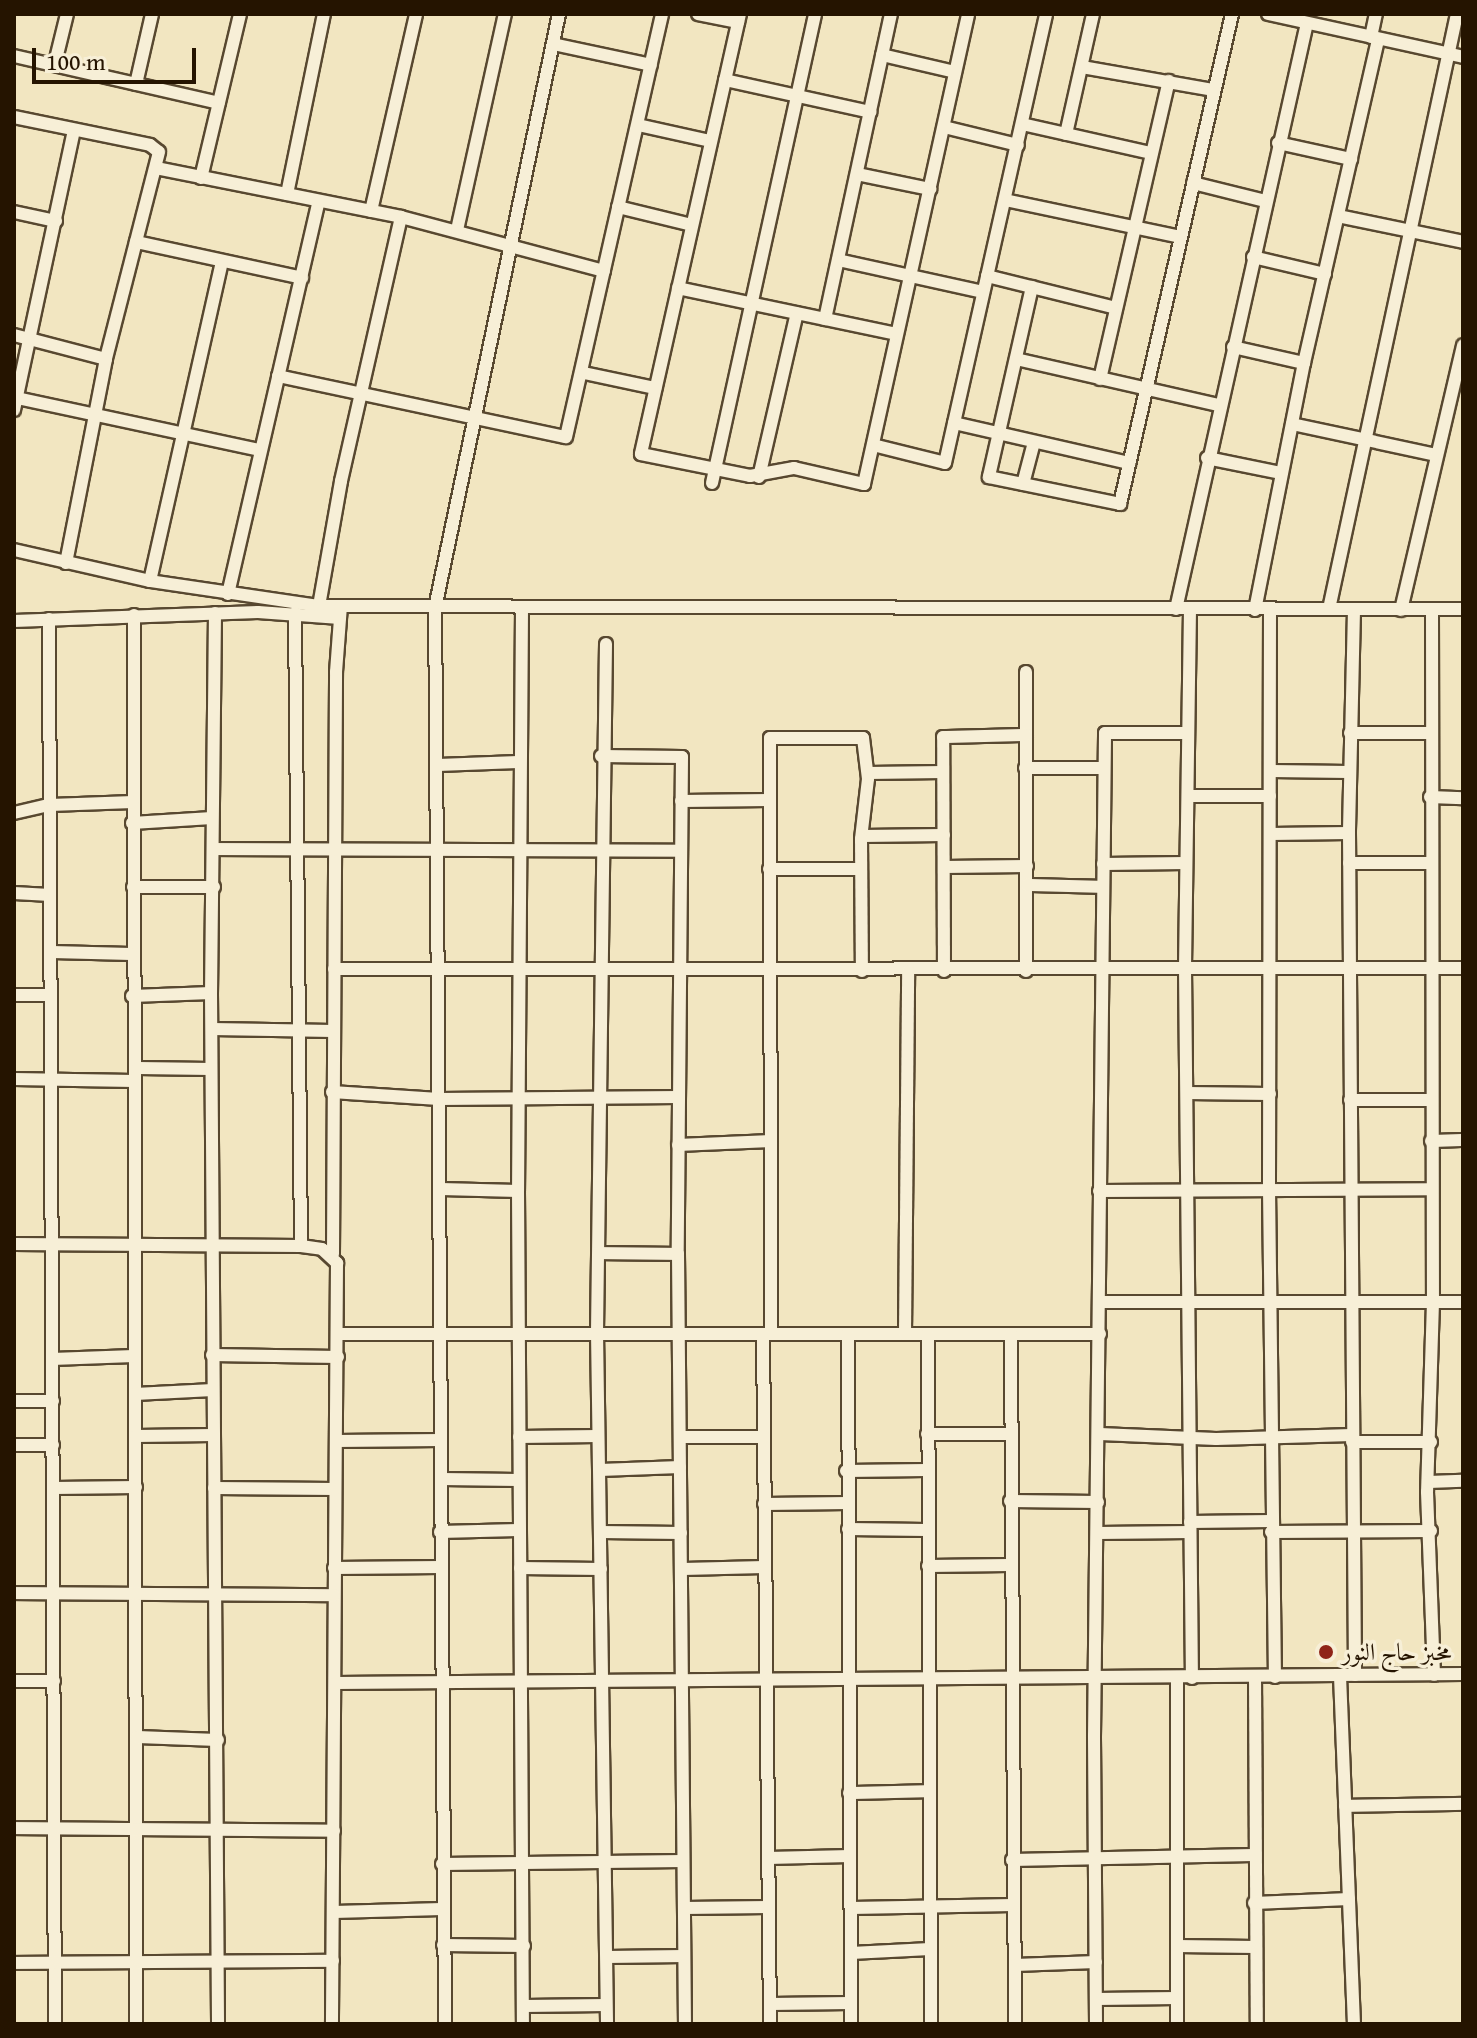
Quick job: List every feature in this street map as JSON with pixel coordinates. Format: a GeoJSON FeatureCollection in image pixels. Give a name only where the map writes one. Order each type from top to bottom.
{"type":"FeatureCollection","features":[{"type":"Feature","properties":{"kind":"street"},"geometry":{"type":"LineString","coordinates":[[55,63],[67,14]]}},
{"type":"Feature","properties":{"kind":"street"},"geometry":{"type":"LineString","coordinates":[[136,84],[152,14]]}},
{"type":"Feature","properties":{"kind":"street"},"geometry":{"type":"LineString","coordinates":[[201,178],[240,14]]}},
{"type":"Feature","properties":{"kind":"street"},"geometry":{"type":"LineString","coordinates":[[287,194],[324,14]]}},
{"type":"Feature","properties":{"kind":"street"},"geometry":{"type":"LineString","coordinates":[[371,211],[416,14]]}},
{"type":"Feature","properties":{"kind":"street"},"geometry":{"type":"LineString","coordinates":[[457,230],[505,14]]}},
{"type":"Feature","properties":{"kind":"street"},"geometry":{"type":"LineString","coordinates":[[445,2024],[440,1567],[440,968],[435,608],[472,417],[559,14]]}},
{"type":"Feature","properties":{"kind":"street"},"geometry":{"type":"LineString","coordinates":[[278,376],[566,437],[584,373],[662,14]]}},
{"type":"Feature","properties":{"kind":"street"},"geometry":{"type":"LineString","coordinates":[[698,14],[739,18],[641,454],[759,477],[794,468],[864,484],[968,14]]}},
{"type":"Feature","properties":{"kind":"street"},"geometry":{"type":"LineString","coordinates":[[712,483],[815,14]]}},
{"type":"Feature","properties":{"kind":"street"},"geometry":{"type":"LineString","coordinates":[[825,319],[891,14]]}},
{"type":"Feature","properties":{"kind":"street"},"geometry":{"type":"LineString","coordinates":[[873,445],[945,463],[1046,14]]}},
{"type":"Feature","properties":{"kind":"street"},"geometry":{"type":"LineString","coordinates":[[1066,134],[1093,14]]}},
{"type":"Feature","properties":{"kind":"street"},"geometry":{"type":"LineString","coordinates":[[1032,287],[989,477],[1120,504],[1232,14]]}},
{"type":"Feature","properties":{"kind":"street"},"geometry":{"type":"LineString","coordinates":[[1268,14],[1463,57]]}},
{"type":"Feature","properties":{"kind":"street"},"geometry":{"type":"LineString","coordinates":[[1255,610],[1304,363],[1351,159],[1376,14]]}},
{"type":"Feature","properties":{"kind":"street"},"geometry":{"type":"LineString","coordinates":[[1329,609],[1413,232],[1457,14]]}},
{"type":"Feature","properties":{"kind":"street"},"geometry":{"type":"LineString","coordinates":[[1176,609],[1207,458],[1307,23]]}},
{"type":"Feature","properties":{"kind":"street"},"geometry":{"type":"LineString","coordinates":[[553,44],[651,65]]}},
{"type":"Feature","properties":{"kind":"street"},"geometry":{"type":"LineString","coordinates":[[882,55],[955,72]]}},
{"type":"Feature","properties":{"kind":"street"},"geometry":{"type":"LineString","coordinates":[[14,56],[219,103]]}},
{"type":"Feature","properties":{"kind":"street"},"geometry":{"type":"LineString","coordinates":[[1082,67],[1214,90]]}},
{"type":"Feature","properties":{"kind":"street"},"geometry":{"type":"LineString","coordinates":[[725,80],[871,112]]}},
{"type":"Feature","properties":{"kind":"street"},"geometry":{"type":"LineString","coordinates":[[1100,379],[1169,81]]}},
{"type":"Feature","properties":{"kind":"street"},"geometry":{"type":"LineString","coordinates":[[14,117],[150,145],[159,152],[106,359],[66,563]]}},
{"type":"Feature","properties":{"kind":"street"},"geometry":{"type":"LineString","coordinates":[[1022,124],[1151,153]]}},
{"type":"Feature","properties":{"kind":"street"},"geometry":{"type":"LineString","coordinates":[[638,125],[710,141]]}},
{"type":"Feature","properties":{"kind":"street"},"geometry":{"type":"LineString","coordinates":[[944,127],[1018,145]]}},
{"type":"Feature","properties":{"kind":"street"},"geometry":{"type":"LineString","coordinates":[[74,130],[15,404],[259,450]]}},
{"type":"Feature","properties":{"kind":"street"},"geometry":{"type":"LineString","coordinates":[[1278,143],[1351,159]]}},
{"type":"Feature","properties":{"kind":"street"},"geometry":{"type":"LineString","coordinates":[[156,168],[401,217],[604,271]]}},
{"type":"Feature","properties":{"kind":"street"},"geometry":{"type":"LineString","coordinates":[[857,174],[930,189]]}},
{"type":"Feature","properties":{"kind":"street"},"geometry":{"type":"LineString","coordinates":[[1193,183],[1265,201]]}},
{"type":"Feature","properties":{"kind":"street"},"geometry":{"type":"LineString","coordinates":[[1005,200],[1180,237]]}},
{"type":"Feature","properties":{"kind":"street"},"geometry":{"type":"LineString","coordinates":[[228,594],[319,201]]}},
{"type":"Feature","properties":{"kind":"street"},"geometry":{"type":"LineString","coordinates":[[618,207],[692,225]]}},
{"type":"Feature","properties":{"kind":"street"},"geometry":{"type":"LineString","coordinates":[[14,212],[56,221]]}},
{"type":"Feature","properties":{"kind":"street"},"geometry":{"type":"LineString","coordinates":[[1338,216],[1463,242]]}},
{"type":"Feature","properties":{"kind":"street"},"geometry":{"type":"LineString","coordinates":[[319,606],[361,392],[401,217]]}},
{"type":"Feature","properties":{"kind":"street"},"geometry":{"type":"LineString","coordinates":[[136,242],[302,278]]}},
{"type":"Feature","properties":{"kind":"street"},"geometry":{"type":"LineString","coordinates":[[1253,257],[1325,274]]}},
{"type":"Feature","properties":{"kind":"street"},"geometry":{"type":"LineString","coordinates":[[838,260],[983,292]]}},
{"type":"Feature","properties":{"kind":"street"},"geometry":{"type":"LineString","coordinates":[[150,581],[179,434],[222,262]]}},
{"type":"Feature","properties":{"kind":"street"},"geometry":{"type":"LineString","coordinates":[[987,276],[1116,308]]}},
{"type":"Feature","properties":{"kind":"street"},"geometry":{"type":"LineString","coordinates":[[678,288],[896,334]]}},
{"type":"Feature","properties":{"kind":"street"},"geometry":{"type":"LineString","coordinates":[[759,477],[797,313]]}},
{"type":"Feature","properties":{"kind":"street"},"geometry":{"type":"LineString","coordinates":[[14,335],[106,359]]}},
{"type":"Feature","properties":{"kind":"street"},"geometry":{"type":"LineString","coordinates":[[1401,610],[1437,455],[1458,388],[1463,345]]}},
{"type":"Feature","properties":{"kind":"street"},"geometry":{"type":"LineString","coordinates":[[1233,347],[1304,363]]}},
{"type":"Feature","properties":{"kind":"street"},"geometry":{"type":"LineString","coordinates":[[1016,359],[1219,405]]}},
{"type":"Feature","properties":{"kind":"street"},"geometry":{"type":"LineString","coordinates":[[584,373],[655,388]]}},
{"type":"Feature","properties":{"kind":"street"},"geometry":{"type":"LineString","coordinates":[[954,423],[1129,463]]}},
{"type":"Feature","properties":{"kind":"street"},"geometry":{"type":"LineString","coordinates":[[1292,424],[1437,455]]}},
{"type":"Feature","properties":{"kind":"street"},"geometry":{"type":"LineString","coordinates":[[1023,484],[1034,442]]}},
{"type":"Feature","properties":{"kind":"street"},"geometry":{"type":"LineString","coordinates":[[1207,458],[1281,473]]}},
{"type":"Feature","properties":{"kind":"street"},"geometry":{"type":"LineString","coordinates":[[14,550],[150,581],[341,612]]}},
{"type":"Feature","properties":{"kind":"street"},"geometry":{"type":"LineString","coordinates":[[14,621],[435,608],[1463,609]]}},
{"type":"Feature","properties":{"kind":"street"},"geometry":{"type":"LineString","coordinates":[[522,609],[518,762],[518,1530],[523,1684],[523,2024]]}},
{"type":"Feature","properties":{"kind":"street"},"geometry":{"type":"LineString","coordinates":[[1190,609],[1185,968],[1192,1678]]}},
{"type":"Feature","properties":{"kind":"street"},"geometry":{"type":"LineString","coordinates":[[1432,609],[1430,968],[1433,1302],[1428,1482],[1434,1675]]}},
{"type":"Feature","properties":{"kind":"street"},"geometry":{"type":"LineString","coordinates":[[1270,610],[1269,1189],[1275,1677]]}},
{"type":"Feature","properties":{"kind":"street"},"geometry":{"type":"LineString","coordinates":[[1354,610],[1349,772],[1349,967],[1355,1675]]}},
{"type":"Feature","properties":{"kind":"street"},"geometry":{"type":"LineString","coordinates":[[332,2024],[336,1683],[334,1568],[340,1283],[333,1254],[332,1092],[334,852],[341,612]]}},
{"type":"Feature","properties":{"kind":"street"},"geometry":{"type":"LineString","coordinates":[[215,613],[211,1069],[213,1435],[218,1592],[218,2024]]}},
{"type":"Feature","properties":{"kind":"street"},"geometry":{"type":"LineString","coordinates":[[295,613],[301,1246]]}},
{"type":"Feature","properties":{"kind":"street"},"geometry":{"type":"LineString","coordinates":[[134,615],[131,954],[138,1068],[134,1081],[137,1245],[134,1356],[138,1829],[136,2024]]}},
{"type":"Feature","properties":{"kind":"street"},"geometry":{"type":"LineString","coordinates":[[49,619],[55,2024]]}},
{"type":"Feature","properties":{"kind":"street"},"geometry":{"type":"LineString","coordinates":[[606,644],[601,756],[597,1332],[607,2024]]}},
{"type":"Feature","properties":{"kind":"street"},"geometry":{"type":"LineString","coordinates":[[1026,672],[1026,971]]}},
{"type":"Feature","properties":{"kind":"street"},"geometry":{"type":"LineString","coordinates":[[1096,2024],[1094,1857],[1100,1434],[1101,887],[1105,733],[1188,733]]}},
{"type":"Feature","properties":{"kind":"street"},"geometry":{"type":"LineString","coordinates":[[1350,733],[1431,733]]}},
{"type":"Feature","properties":{"kind":"street"},"geometry":{"type":"LineString","coordinates":[[944,971],[943,737],[1026,735]]}},
{"type":"Feature","properties":{"kind":"street"},"geometry":{"type":"LineString","coordinates":[[770,2024],[764,1437],[771,1141],[770,738],[863,738],[868,773],[861,869],[862,971]]}},
{"type":"Feature","properties":{"kind":"street"},"geometry":{"type":"LineString","coordinates":[[601,756],[682,757],[678,1254],[685,2024]]}},
{"type":"Feature","properties":{"kind":"street"},"geometry":{"type":"LineString","coordinates":[[438,765],[518,762]]}},
{"type":"Feature","properties":{"kind":"street"},"geometry":{"type":"LineString","coordinates":[[1025,768],[1104,768]]}},
{"type":"Feature","properties":{"kind":"street"},"geometry":{"type":"LineString","coordinates":[[1271,771],[1349,772]]}},
{"type":"Feature","properties":{"kind":"street"},"geometry":{"type":"LineString","coordinates":[[868,773],[943,772]]}},
{"type":"Feature","properties":{"kind":"street"},"geometry":{"type":"LineString","coordinates":[[1188,796],[1270,796]]}},
{"type":"Feature","properties":{"kind":"street"},"geometry":{"type":"LineString","coordinates":[[1430,797],[1463,798]]}},
{"type":"Feature","properties":{"kind":"street"},"geometry":{"type":"LineString","coordinates":[[681,801],[769,800]]}},
{"type":"Feature","properties":{"kind":"street"},"geometry":{"type":"LineString","coordinates":[[14,813],[50,805],[133,802]]}},
{"type":"Feature","properties":{"kind":"street"},"geometry":{"type":"LineString","coordinates":[[132,823],[212,818]]}},
{"type":"Feature","properties":{"kind":"street"},"geometry":{"type":"LineString","coordinates":[[1270,834],[1349,833]]}},
{"type":"Feature","properties":{"kind":"street"},"geometry":{"type":"LineString","coordinates":[[862,836],[944,835]]}},
{"type":"Feature","properties":{"kind":"street"},"geometry":{"type":"LineString","coordinates":[[213,849],[334,852],[519,848],[681,851]]}},
{"type":"Feature","properties":{"kind":"street"},"geometry":{"type":"LineString","coordinates":[[1103,864],[1186,863]]}},
{"type":"Feature","properties":{"kind":"street"},"geometry":{"type":"LineString","coordinates":[[1349,863],[1430,863]]}},
{"type":"Feature","properties":{"kind":"street"},"geometry":{"type":"LineString","coordinates":[[944,867],[1027,866]]}},
{"type":"Feature","properties":{"kind":"street"},"geometry":{"type":"LineString","coordinates":[[769,869],[861,869]]}},
{"type":"Feature","properties":{"kind":"street"},"geometry":{"type":"LineString","coordinates":[[1027,885],[1101,887]]}},
{"type":"Feature","properties":{"kind":"street"},"geometry":{"type":"LineString","coordinates":[[133,887],[214,887]]}},
{"type":"Feature","properties":{"kind":"street"},"geometry":{"type":"LineString","coordinates":[[14,893],[50,895]]}},
{"type":"Feature","properties":{"kind":"street"},"geometry":{"type":"LineString","coordinates":[[52,952],[131,954]]}},
{"type":"Feature","properties":{"kind":"street"},"geometry":{"type":"LineString","coordinates":[[334,969],[520,965],[862,971],[1463,968]]}},
{"type":"Feature","properties":{"kind":"street"},"geometry":{"type":"LineString","coordinates":[[905,1334],[908,971]]}},
{"type":"Feature","properties":{"kind":"street"},"geometry":{"type":"LineString","coordinates":[[132,996],[211,993]]}},
{"type":"Feature","properties":{"kind":"street"},"geometry":{"type":"LineString","coordinates":[[14,995],[51,995]]}},
{"type":"Feature","properties":{"kind":"street"},"geometry":{"type":"LineString","coordinates":[[212,1029],[333,1031]]}},
{"type":"Feature","properties":{"kind":"street"},"geometry":{"type":"LineString","coordinates":[[138,1068],[211,1069]]}},
{"type":"Feature","properties":{"kind":"street"},"geometry":{"type":"LineString","coordinates":[[14,1079],[134,1081]]}},
{"type":"Feature","properties":{"kind":"street"},"geometry":{"type":"LineString","coordinates":[[332,1092],[439,1099],[679,1097]]}},
{"type":"Feature","properties":{"kind":"street"},"geometry":{"type":"LineString","coordinates":[[1187,1093],[1270,1094]]}},
{"type":"Feature","properties":{"kind":"street"},"geometry":{"type":"LineString","coordinates":[[1350,1100],[1431,1100]]}},
{"type":"Feature","properties":{"kind":"street"},"geometry":{"type":"LineString","coordinates":[[1431,1141],[1463,1140]]}},
{"type":"Feature","properties":{"kind":"street"},"geometry":{"type":"LineString","coordinates":[[678,1145],[771,1141]]}},
{"type":"Feature","properties":{"kind":"street"},"geometry":{"type":"LineString","coordinates":[[441,1189],[518,1191]]}},
{"type":"Feature","properties":{"kind":"street"},"geometry":{"type":"LineString","coordinates":[[1099,1191],[1432,1189]]}},
{"type":"Feature","properties":{"kind":"street"},"geometry":{"type":"LineString","coordinates":[[14,1244],[301,1246],[333,1254]]}},
{"type":"Feature","properties":{"kind":"street"},"geometry":{"type":"LineString","coordinates":[[599,1253],[678,1254]]}},
{"type":"Feature","properties":{"kind":"street"},"geometry":{"type":"LineString","coordinates":[[1100,1302],[1463,1302]]}},
{"type":"Feature","properties":{"kind":"street"},"geometry":{"type":"LineString","coordinates":[[339,1334],[441,1330],[1100,1334]]}},
{"type":"Feature","properties":{"kind":"street"},"geometry":{"type":"LineString","coordinates":[[848,1334],[846,1681],[851,2024]]}},
{"type":"Feature","properties":{"kind":"street"},"geometry":{"type":"LineString","coordinates":[[928,1334],[926,1530],[931,2024]]}},
{"type":"Feature","properties":{"kind":"street"},"geometry":{"type":"LineString","coordinates":[[1011,1334],[1009,1565],[1015,2024]]}},
{"type":"Feature","properties":{"kind":"street"},"geometry":{"type":"LineString","coordinates":[[212,1355],[338,1357]]}},
{"type":"Feature","properties":{"kind":"street"},"geometry":{"type":"LineString","coordinates":[[52,1359],[134,1356]]}},
{"type":"Feature","properties":{"kind":"street"},"geometry":{"type":"LineString","coordinates":[[135,1394],[213,1390]]}},
{"type":"Feature","properties":{"kind":"street"},"geometry":{"type":"LineString","coordinates":[[14,1401],[53,1401]]}},
{"type":"Feature","properties":{"kind":"street"},"geometry":{"type":"LineString","coordinates":[[927,1434],[1011,1434]]}},
{"type":"Feature","properties":{"kind":"street"},"geometry":{"type":"LineString","coordinates":[[1100,1434],[1431,1442]]}},
{"type":"Feature","properties":{"kind":"street"},"geometry":{"type":"LineString","coordinates":[[136,1436],[213,1435]]}},
{"type":"Feature","properties":{"kind":"street"},"geometry":{"type":"LineString","coordinates":[[519,1437],[598,1436]]}},
{"type":"Feature","properties":{"kind":"street"},"geometry":{"type":"LineString","coordinates":[[680,1437],[764,1437]]}},
{"type":"Feature","properties":{"kind":"street"},"geometry":{"type":"LineString","coordinates":[[336,1441],[441,1440]]}},
{"type":"Feature","properties":{"kind":"street"},"geometry":{"type":"LineString","coordinates":[[14,1445],[53,1445]]}},
{"type":"Feature","properties":{"kind":"street"},"geometry":{"type":"LineString","coordinates":[[600,1470],[680,1467]]}},
{"type":"Feature","properties":{"kind":"street"},"geometry":{"type":"LineString","coordinates":[[846,1471],[926,1470]]}},
{"type":"Feature","properties":{"kind":"street"},"geometry":{"type":"LineString","coordinates":[[442,1479],[518,1480]]}},
{"type":"Feature","properties":{"kind":"street"},"geometry":{"type":"LineString","coordinates":[[1428,1482],[1463,1481]]}},
{"type":"Feature","properties":{"kind":"street"},"geometry":{"type":"LineString","coordinates":[[54,1488],[136,1487]]}},
{"type":"Feature","properties":{"kind":"street"},"geometry":{"type":"LineString","coordinates":[[214,1488],[335,1489]]}},
{"type":"Feature","properties":{"kind":"street"},"geometry":{"type":"LineString","coordinates":[[1010,1501],[1098,1502]]}},
{"type":"Feature","properties":{"kind":"street"},"geometry":{"type":"LineString","coordinates":[[764,1504],[848,1503]]}},
{"type":"Feature","properties":{"kind":"street"},"geometry":{"type":"LineString","coordinates":[[1098,1533],[1271,1526],[1352,1531],[1431,1531]]}},
{"type":"Feature","properties":{"kind":"street"},"geometry":{"type":"LineString","coordinates":[[848,1529],[926,1530]]}},
{"type":"Feature","properties":{"kind":"street"},"geometry":{"type":"LineString","coordinates":[[440,1532],[518,1530]]}},
{"type":"Feature","properties":{"kind":"street"},"geometry":{"type":"LineString","coordinates":[[601,1532],[681,1533]]}},
{"type":"Feature","properties":{"kind":"street"},"geometry":{"type":"LineString","coordinates":[[928,1566],[1009,1565]]}},
{"type":"Feature","properties":{"kind":"street"},"geometry":{"type":"LineString","coordinates":[[334,1568],[440,1567]]}},
{"type":"Feature","properties":{"kind":"street"},"geometry":{"type":"LineString","coordinates":[[683,1569],[764,1567]]}},
{"type":"Feature","properties":{"kind":"street"},"geometry":{"type":"LineString","coordinates":[[520,1568],[601,1569]]}},
{"type":"Feature","properties":{"kind":"street"},"geometry":{"type":"LineString","coordinates":[[14,1593],[334,1595]]}},
{"type":"Feature","properties":{"kind":"street"},"geometry":{"type":"LineString","coordinates":[[336,1683],[523,1684],[1463,1674]]}},
{"type":"Feature","properties":{"kind":"street"},"geometry":{"type":"LineString","coordinates":[[1340,1676],[1354,2024]]}},
{"type":"Feature","properties":{"kind":"street"},"geometry":{"type":"LineString","coordinates":[[1255,1677],[1253,1855],[1257,2024]]}},
{"type":"Feature","properties":{"kind":"street"},"geometry":{"type":"LineString","coordinates":[[1177,1678],[1177,2024]]}},
{"type":"Feature","properties":{"kind":"street"},"geometry":{"type":"LineString","coordinates":[[14,1681],[54,1681]]}},
{"type":"Feature","properties":{"kind":"street"},"geometry":{"type":"LineString","coordinates":[[137,1737],[218,1740]]}},
{"type":"Feature","properties":{"kind":"street"},"geometry":{"type":"LineString","coordinates":[[849,1793],[929,1791]]}},
{"type":"Feature","properties":{"kind":"street"},"geometry":{"type":"LineString","coordinates":[[1345,1806],[1463,1804]]}},
{"type":"Feature","properties":{"kind":"street"},"geometry":{"type":"LineString","coordinates":[[14,1828],[334,1831]]}},
{"type":"Feature","properties":{"kind":"street"},"geometry":{"type":"LineString","coordinates":[[1012,1860],[1178,1853],[1253,1855]]}},
{"type":"Feature","properties":{"kind":"street"},"geometry":{"type":"LineString","coordinates":[[768,1858],[850,1856]]}},
{"type":"Feature","properties":{"kind":"street"},"geometry":{"type":"LineString","coordinates":[[442,1864],[523,1860],[683,1861]]}},
{"type":"Feature","properties":{"kind":"street"},"geometry":{"type":"LineString","coordinates":[[1254,1903],[1349,1899]]}},
{"type":"Feature","properties":{"kind":"street"},"geometry":{"type":"LineString","coordinates":[[851,1908],[1013,1905]]}},
{"type":"Feature","properties":{"kind":"street"},"geometry":{"type":"LineString","coordinates":[[684,1908],[768,1907]]}},
{"type":"Feature","properties":{"kind":"street"},"geometry":{"type":"LineString","coordinates":[[334,1912],[442,1909]]}},
{"type":"Feature","properties":{"kind":"street"},"geometry":{"type":"LineString","coordinates":[[443,1945],[524,1946]]}},
{"type":"Feature","properties":{"kind":"street"},"geometry":{"type":"LineString","coordinates":[[1177,1946],[1255,1947]]}},
{"type":"Feature","properties":{"kind":"street"},"geometry":{"type":"LineString","coordinates":[[851,1953],[930,1949]]}},
{"type":"Feature","properties":{"kind":"street"},"geometry":{"type":"LineString","coordinates":[[607,1957],[684,1956]]}},
{"type":"Feature","properties":{"kind":"street"},"geometry":{"type":"LineString","coordinates":[[14,1963],[333,1961]]}},
{"type":"Feature","properties":{"kind":"street"},"geometry":{"type":"LineString","coordinates":[[1015,1965],[1096,1962]]}},
{"type":"Feature","properties":{"kind":"street"},"geometry":{"type":"LineString","coordinates":[[1096,1999],[1177,1998]]}},
{"type":"Feature","properties":{"kind":"street"},"geometry":{"type":"LineString","coordinates":[[770,2004],[850,2003]]}},
{"type":"Feature","properties":{"kind":"street"},"geometry":{"type":"LineString","coordinates":[[524,2006],[606,2005]]}},
{"type":"Feature","properties":{"kind":"place","name":"مخبز حاج النور"},"geometry":{"type":"Point","coordinates":[1326,1652]}}]}
